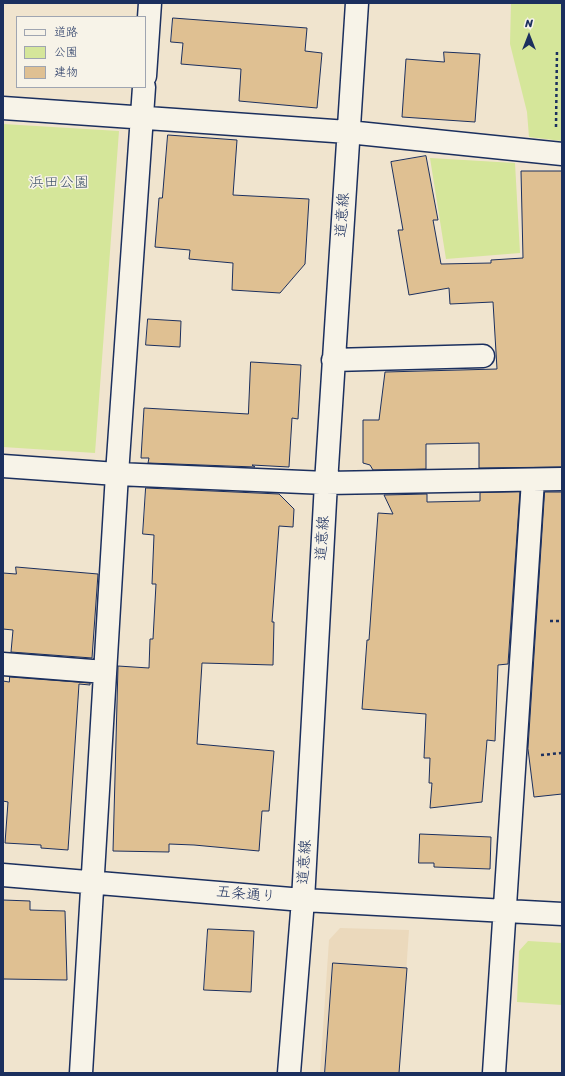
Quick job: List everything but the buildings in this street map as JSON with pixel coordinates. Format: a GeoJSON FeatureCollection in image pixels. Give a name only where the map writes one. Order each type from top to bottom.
{"type":"FeatureCollection","features":[{"type":"Feature","properties":{"kind":"street"},"geometry":{"type":"LineString","coordinates":[[146,61],[150,3]]}},
{"type":"Feature","properties":{"kind":"street","name":"道意線"},"geometry":{"type":"LineString","coordinates":[[289,1073],[303,900],[333,360],[357,3]]}},
{"type":"Feature","properties":{"kind":"street"},"geometry":{"type":"LineString","coordinates":[[81,1073],[117,474],[144,88]]}},
{"type":"Feature","properties":{"kind":"street"},"geometry":{"type":"LineString","coordinates":[[3,108],[348,132],[559,153]]}},
{"type":"Feature","properties":{"kind":"street"},"geometry":{"type":"LineString","coordinates":[[333,360],[483,356]]}},
{"type":"Feature","properties":{"kind":"street"},"geometry":{"type":"LineString","coordinates":[[3,466],[117,474],[326,483],[562,479]]}},
{"type":"Feature","properties":{"kind":"street"},"geometry":{"type":"LineString","coordinates":[[494,1073],[533,480]]}},
{"type":"Feature","properties":{"kind":"street"},"geometry":{"type":"LineString","coordinates":[[3,664],[105,672]]}},
{"type":"Feature","properties":{"kind":"street","name":"五条通り"},"geometry":{"type":"LineString","coordinates":[[3,875],[303,900],[562,914]]}},
{"type":"Feature","properties":{"kind":"path"},"geometry":{"type":"LineString","coordinates":[[557,50],[559,153]]}},
{"type":"Feature","properties":{"kind":"shaded area"},"geometry":{"type":"Polygon","coordinates":[[[340,928],[409,930],[399,1073],[320,1073],[329,940],[340,928]]]}},
{"type":"Feature","properties":{"kind":"green space"},"geometry":{"type":"Polygon","coordinates":[[[511,3],[562,3],[562,141],[529,137],[527,112],[510,44],[511,3]]]}},
{"type":"Feature","properties":{"kind":"green space","name":"浜田公園"},"geometry":{"type":"Polygon","coordinates":[[[3,124],[119,131],[95,453],[3,447],[3,124]]]}},
{"type":"Feature","properties":{"kind":"green space"},"geometry":{"type":"Polygon","coordinates":[[[430,158],[515,163],[520,253],[446,259],[430,158]]]}},
{"type":"Feature","properties":{"kind":"green space"},"geometry":{"type":"Polygon","coordinates":[[[528,941],[562,943],[562,1005],[517,1002],[519,951],[528,941]]]}}]}
